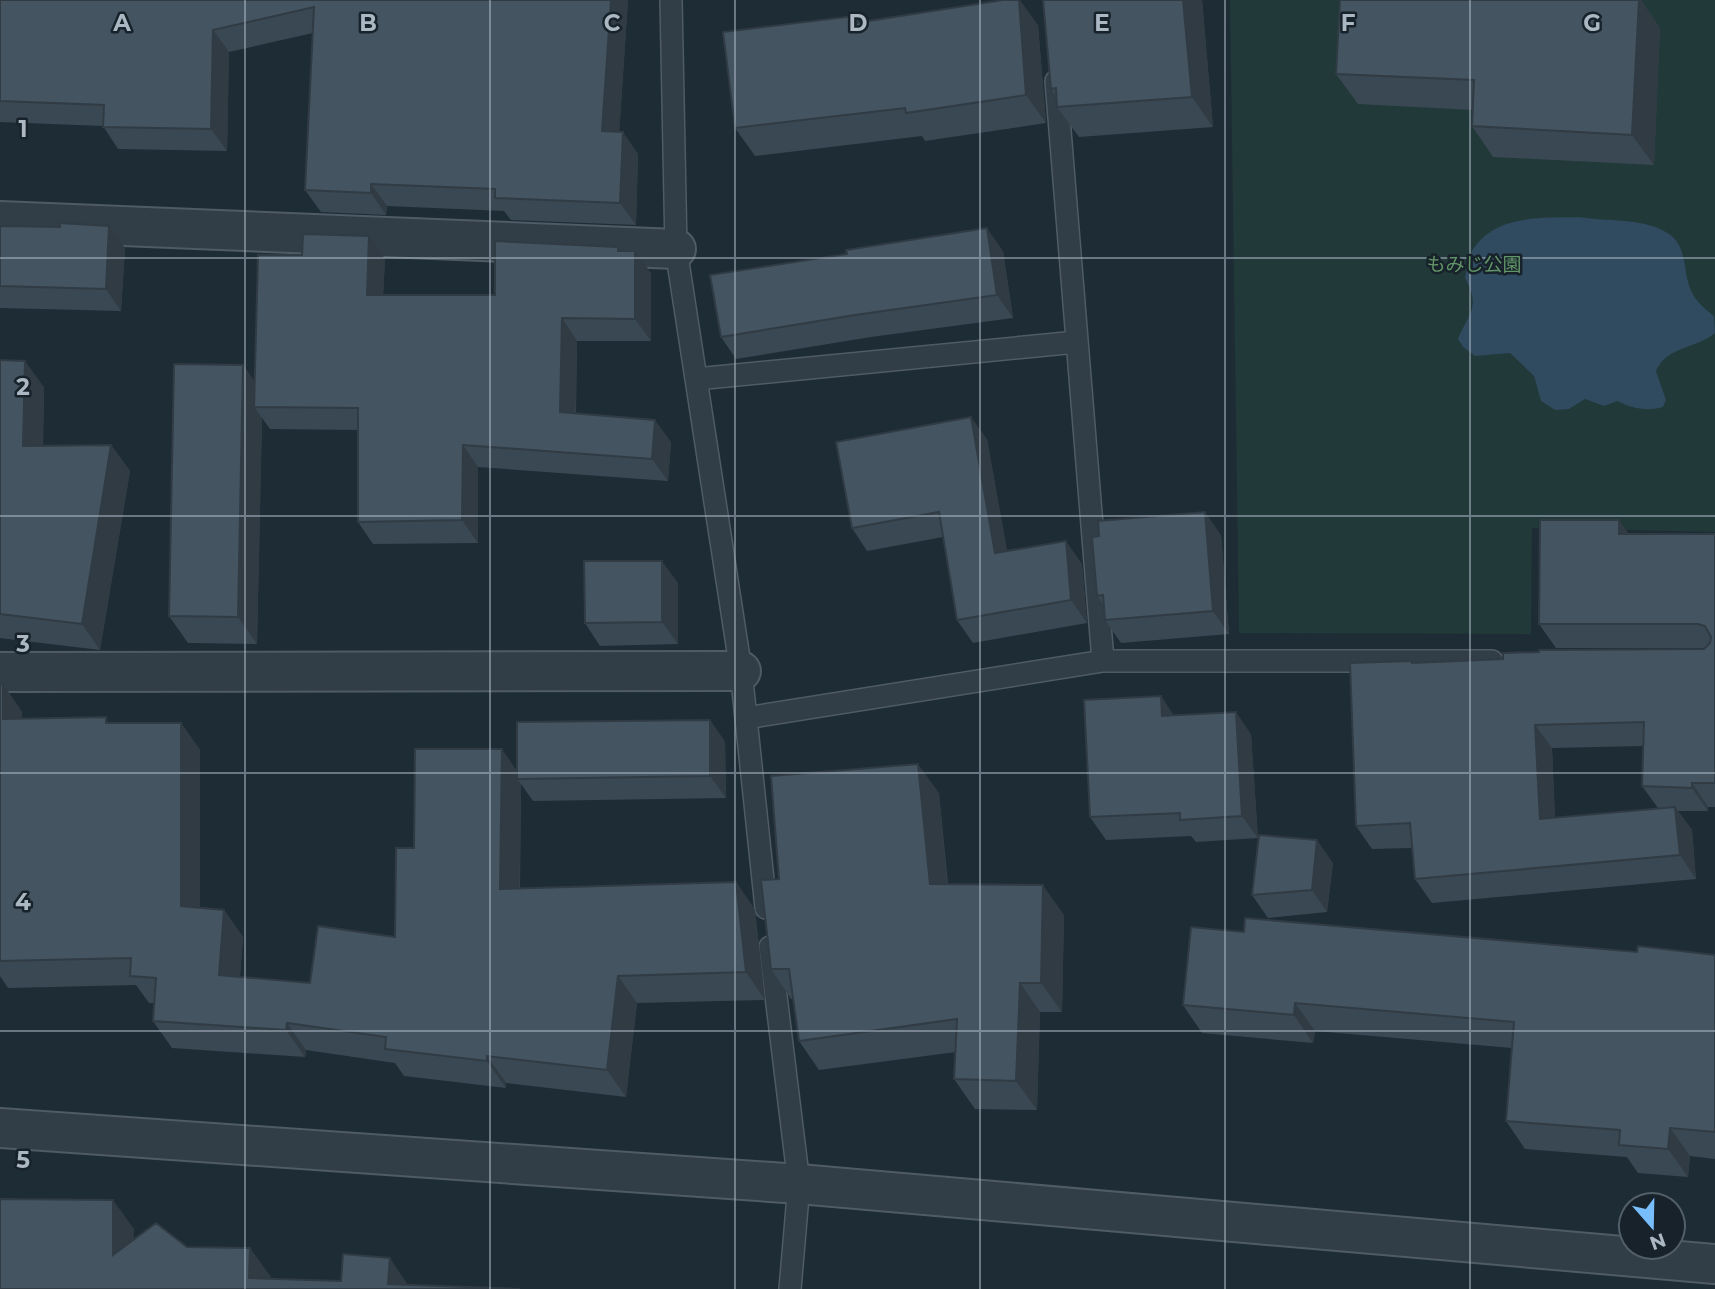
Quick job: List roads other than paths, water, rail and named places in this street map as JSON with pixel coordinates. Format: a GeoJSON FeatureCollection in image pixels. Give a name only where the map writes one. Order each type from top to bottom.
{"type":"FeatureCollection","features":[{"type":"Feature","properties":{"kind":"street"},"geometry":{"type":"LineString","coordinates":[[0,221],[676,249]]}},
{"type":"Feature","properties":{"kind":"street"},"geometry":{"type":"LineString","coordinates":[[0,672],[741,671]]}},
{"type":"Feature","properties":{"kind":"street"},"geometry":{"type":"LineString","coordinates":[[0,1128],[799,1184],[1715,1264]]}},
{"type":"Feature","properties":{"kind":"lane"},"geometry":{"type":"LineString","coordinates":[[671,0],[676,249],[741,671],[799,1184],[790,1289]]}},
{"type":"Feature","properties":{"kind":"lane"},"geometry":{"type":"LineString","coordinates":[[1054,56],[1103,661]]}},
{"type":"Feature","properties":{"kind":"lane"},"geometry":{"type":"LineString","coordinates":[[696,379],[1077,342]]}},
{"type":"Feature","properties":{"kind":"lane"},"geometry":{"type":"LineString","coordinates":[[746,718],[1103,661],[1514,661]]}},
{"type":"Feature","properties":{"kind":"water"},"geometry":{"type":"Polygon","coordinates":[[[1579,217],[1637,222],[1669,234],[1682,252],[1692,292],[1700,304],[1714,316],[1715,333],[1674,352],[1656,371],[1666,400],[1663,407],[1639,408],[1617,401],[1604,406],[1585,399],[1569,409],[1555,410],[1541,401],[1534,376],[1510,353],[1475,356],[1463,347],[1458,339],[1473,305],[1465,278],[1469,261],[1472,251],[1482,239],[1493,230],[1520,220],[1579,217]]]}},
{"type":"Feature","properties":{"kind":"park label","name":"もみじ公園"},"geometry":{"type":"Point","coordinates":[1474,264]}}]}
